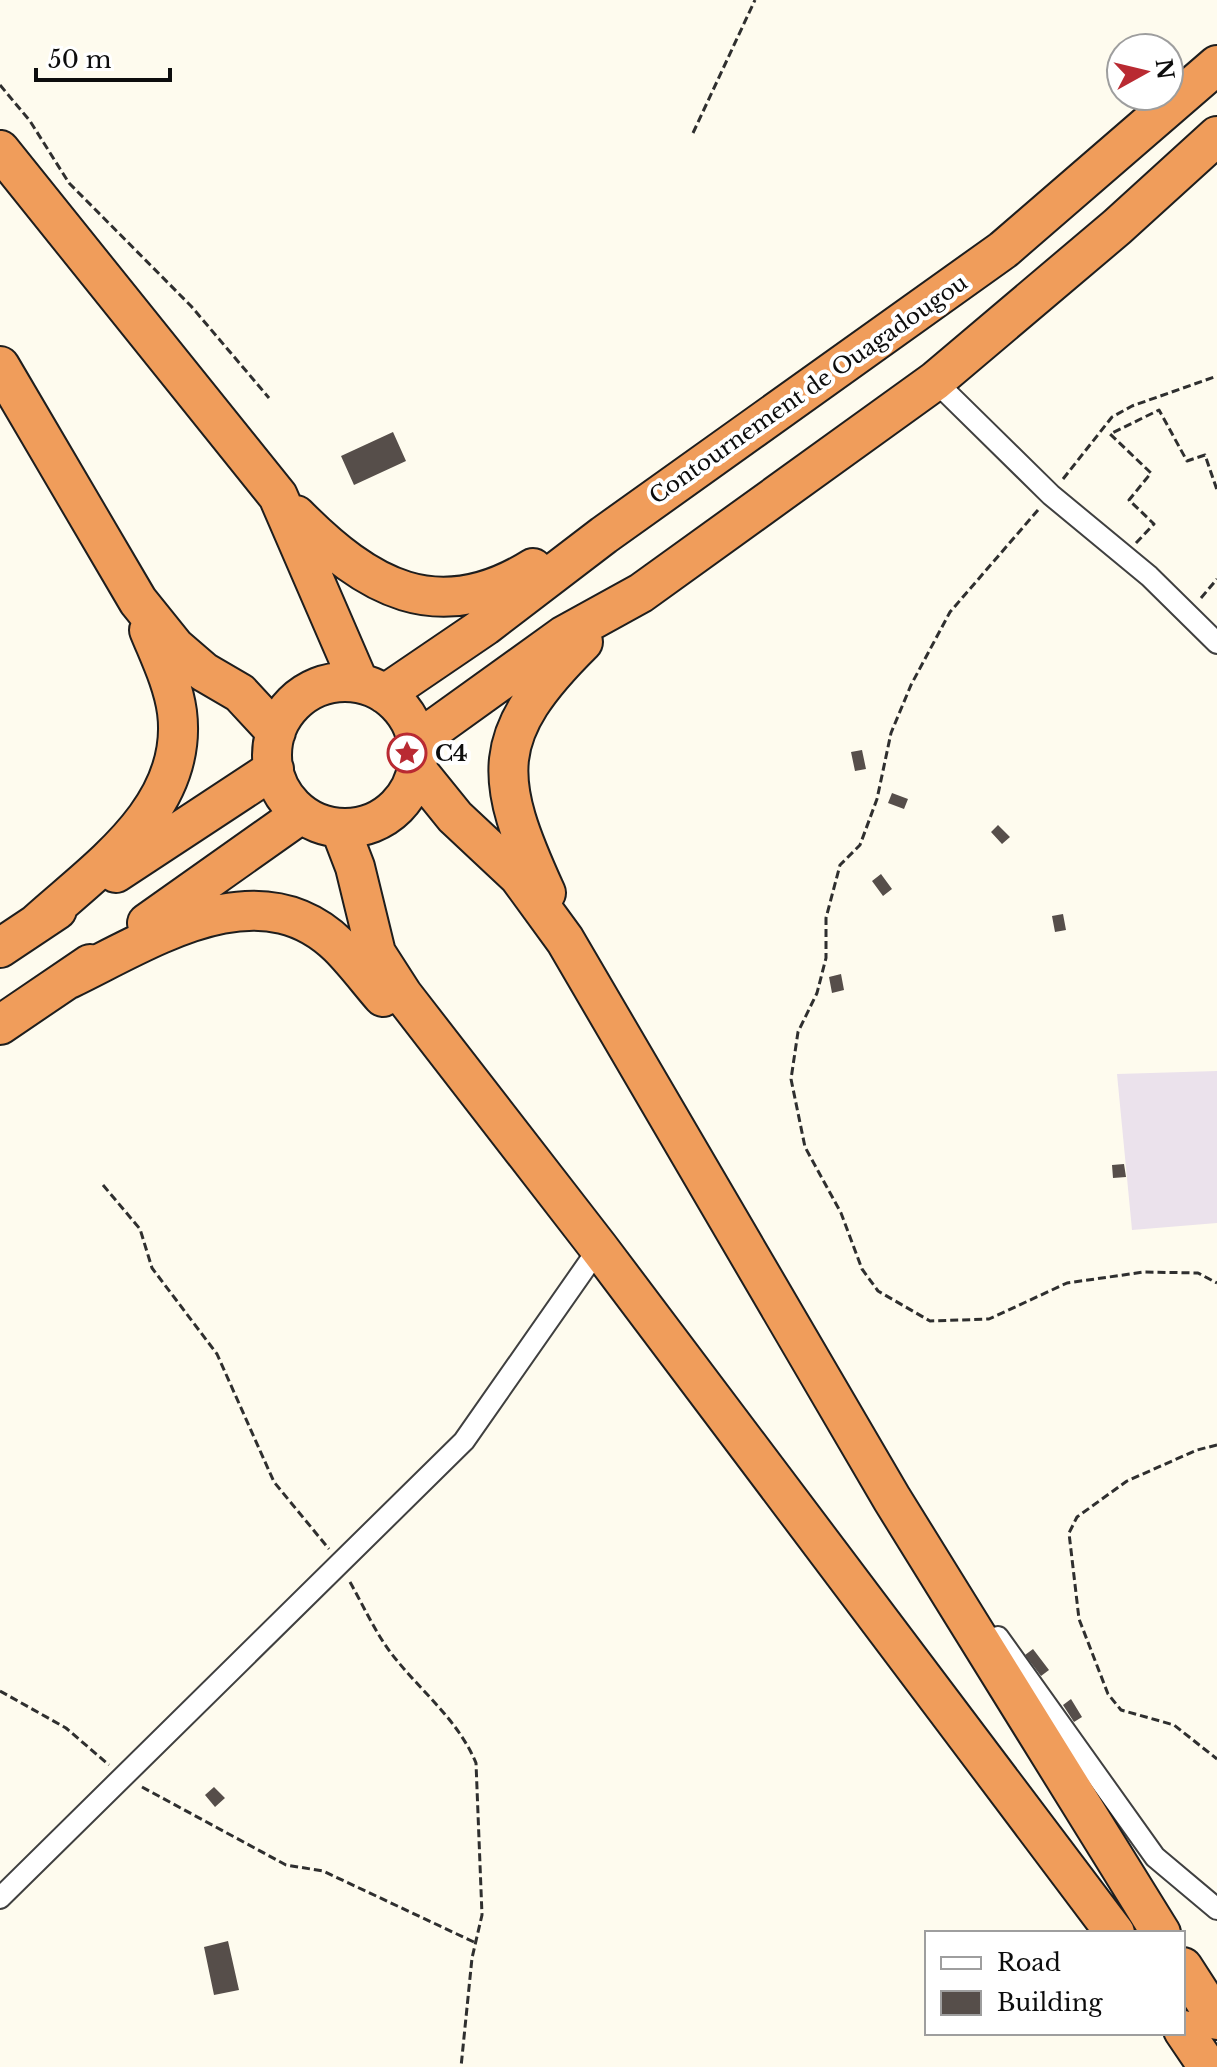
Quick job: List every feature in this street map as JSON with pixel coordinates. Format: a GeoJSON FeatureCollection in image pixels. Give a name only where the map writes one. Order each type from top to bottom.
{"type":"FeatureCollection","features":[{"type":"Feature","properties":{"kind":"highway","name":"Contournement de Ouagadougou"},"geometry":{"type":"LineString","coordinates":[[372,688],[485,626],[604,535],[1003,250],[1217,65]]}},
{"type":"Feature","properties":{"kind":"highway"},"geometry":{"type":"LineString","coordinates":[[565,940],[513,813],[506,777],[513,739],[528,704],[550,675],[641,593],[935,381],[1117,227],[1217,136]]}},
{"type":"Feature","properties":{"kind":"highway"},"geometry":{"type":"LineString","coordinates":[[0,150],[278,496],[326,546],[355,568],[394,590],[429,598],[468,596],[510,582],[556,552],[604,535]]}},
{"type":"Feature","properties":{"kind":"highway"},"geometry":{"type":"LineString","coordinates":[[0,366],[138,601],[168,675],[177,713],[175,761],[159,800],[130,839],[37,923]]}},
{"type":"Feature","properties":{"kind":"highway"},"geometry":{"type":"LineString","coordinates":[[278,496],[372,688],[406,714],[417,755],[455,817],[519,877],[565,940],[892,1499],[1160,1931]]}},
{"type":"Feature","properties":{"kind":"highway"},"geometry":{"type":"LineString","coordinates":[[138,601],[175,647],[204,672],[240,693],[275,750],[284,796],[301,814],[313,821],[340,828],[369,825],[386,816],[405,796],[417,755],[563,636],[641,593]]}},
{"type":"Feature","properties":{"kind":"highway"},"geometry":{"type":"LineString","coordinates":[[0,948],[275,750],[290,707],[304,694],[330,684],[372,688]]}},
{"type":"Feature","properties":{"kind":"highway"},"geometry":{"type":"LineString","coordinates":[[0,1025],[301,814]]}},
{"type":"Feature","properties":{"kind":"highway"},"geometry":{"type":"LineString","coordinates":[[340,828],[355,867],[376,953],[458,1069],[599,1248],[1113,1931]]}},
{"type":"Feature","properties":{"kind":"highway"},"geometry":{"type":"LineString","coordinates":[[69,979],[193,920],[232,911],[271,911],[308,924],[338,945],[407,1024],[458,1069]]}},
{"type":"Feature","properties":{"kind":"highway"},"geometry":{"type":"LineString","coordinates":[[1185,1970],[1217,2020]]}},
{"type":"Feature","properties":{"kind":"highway"},"geometry":{"type":"LineString","coordinates":[[1185,2033],[1208,2067]]}},
{"type":"Feature","properties":{"kind":"street"},"geometry":{"type":"LineString","coordinates":[[935,381],[1051,495],[1149,576],[1214,636]]}},
{"type":"Feature","properties":{"kind":"street"},"geometry":{"type":"LineString","coordinates":[[0,1898],[464,1441],[599,1248]]}},
{"type":"Feature","properties":{"kind":"street"},"geometry":{"type":"LineString","coordinates":[[979,1611],[1155,1857],[1217,1909]]}},
{"type":"Feature","properties":{"kind":"path"},"geometry":{"type":"LineString","coordinates":[[693,133],[755,0]]}},
{"type":"Feature","properties":{"kind":"path"},"geometry":{"type":"LineString","coordinates":[[0,85],[30,121],[69,183],[191,306],[269,398]]}},
{"type":"Feature","properties":{"kind":"path"},"geometry":{"type":"LineString","coordinates":[[1217,376],[1132,406],[1112,417],[1051,495],[950,612],[911,685],[891,733],[877,799],[860,845],[840,865],[826,918],[826,958],[817,993],[798,1032],[791,1079],[805,1147],[841,1213],[862,1269],[878,1291],[930,1321],[989,1319],[1067,1283],[1144,1272],[1198,1273],[1217,1283]]}},
{"type":"Feature","properties":{"kind":"path"},"geometry":{"type":"LineString","coordinates":[[1131,548],[1154,524],[1129,500],[1151,473],[1110,434],[1159,410],[1187,461],[1205,455],[1217,490]]}},
{"type":"Feature","properties":{"kind":"path"},"geometry":{"type":"LineString","coordinates":[[1196,604],[1217,579]]}},
{"type":"Feature","properties":{"kind":"path"},"geometry":{"type":"LineString","coordinates":[[103,1185],[140,1229],[152,1268],[217,1354],[274,1482],[340,1562],[391,1653],[436,1700],[468,1744],[476,1763],[482,1915],[461,2067]]}},
{"type":"Feature","properties":{"kind":"path"},"geometry":{"type":"LineString","coordinates":[[1217,1445],[1197,1450],[1127,1481],[1077,1517],[1069,1533],[1079,1619],[1108,1694],[1121,1710],[1174,1725],[1217,1759]]}},
{"type":"Feature","properties":{"kind":"path"},"geometry":{"type":"LineString","coordinates":[[0,1691],[66,1728],[123,1776],[286,1865],[323,1871],[476,1943]]}},
{"type":"Feature","properties":{"kind":"shaded area"},"geometry":{"type":"Polygon","coordinates":[[[1217,1071],[1217,1223],[1132,1230],[1117,1074],[1217,1071]]]}},
{"type":"Feature","properties":{"kind":"building"},"geometry":{"type":"Polygon","coordinates":[[[393,432],[406,461],[354,485],[341,456],[393,432]]]}},
{"type":"Feature","properties":{"kind":"building"},"geometry":{"type":"Polygon","coordinates":[[[862,750],[866,769],[855,771],[851,752],[862,750]]]}},
{"type":"Feature","properties":{"kind":"building"},"geometry":{"type":"Polygon","coordinates":[[[892,793],[908,799],[904,809],[888,803],[892,793]]]}},
{"type":"Feature","properties":{"kind":"building"},"geometry":{"type":"Polygon","coordinates":[[[998,825],[1010,837],[1002,844],[991,832],[998,825]]]}},
{"type":"Feature","properties":{"kind":"building"},"geometry":{"type":"Polygon","coordinates":[[[881,874],[892,889],[883,896],[872,881],[881,874]]]}},
{"type":"Feature","properties":{"kind":"building"},"geometry":{"type":"Polygon","coordinates":[[[1063,914],[1066,930],[1055,932],[1052,916],[1063,914]]]}},
{"type":"Feature","properties":{"kind":"building"},"geometry":{"type":"Polygon","coordinates":[[[841,974],[844,990],[832,993],[829,977],[841,974]]]}},
{"type":"Feature","properties":{"kind":"building"},"geometry":{"type":"Polygon","coordinates":[[[1124,1164],[1126,1177],[1113,1178],[1112,1165],[1124,1164]]]}},
{"type":"Feature","properties":{"kind":"building"},"geometry":{"type":"Polygon","coordinates":[[[1033,1649],[1049,1670],[1041,1676],[1025,1655],[1033,1649]]]}},
{"type":"Feature","properties":{"kind":"building"},"geometry":{"type":"Polygon","coordinates":[[[1071,1699],[1082,1717],[1074,1722],[1063,1705],[1071,1699]]]}},
{"type":"Feature","properties":{"kind":"building"},"geometry":{"type":"Polygon","coordinates":[[[214,1787],[225,1798],[215,1807],[205,1795],[214,1787]]]}},
{"type":"Feature","properties":{"kind":"building"},"geometry":{"type":"Polygon","coordinates":[[[228,1941],[239,1990],[214,1995],[204,1947],[228,1941]]]}},
{"type":"Feature","properties":{"kind":"place","name":"C4"},"geometry":{"type":"Point","coordinates":[407,753]}}]}
